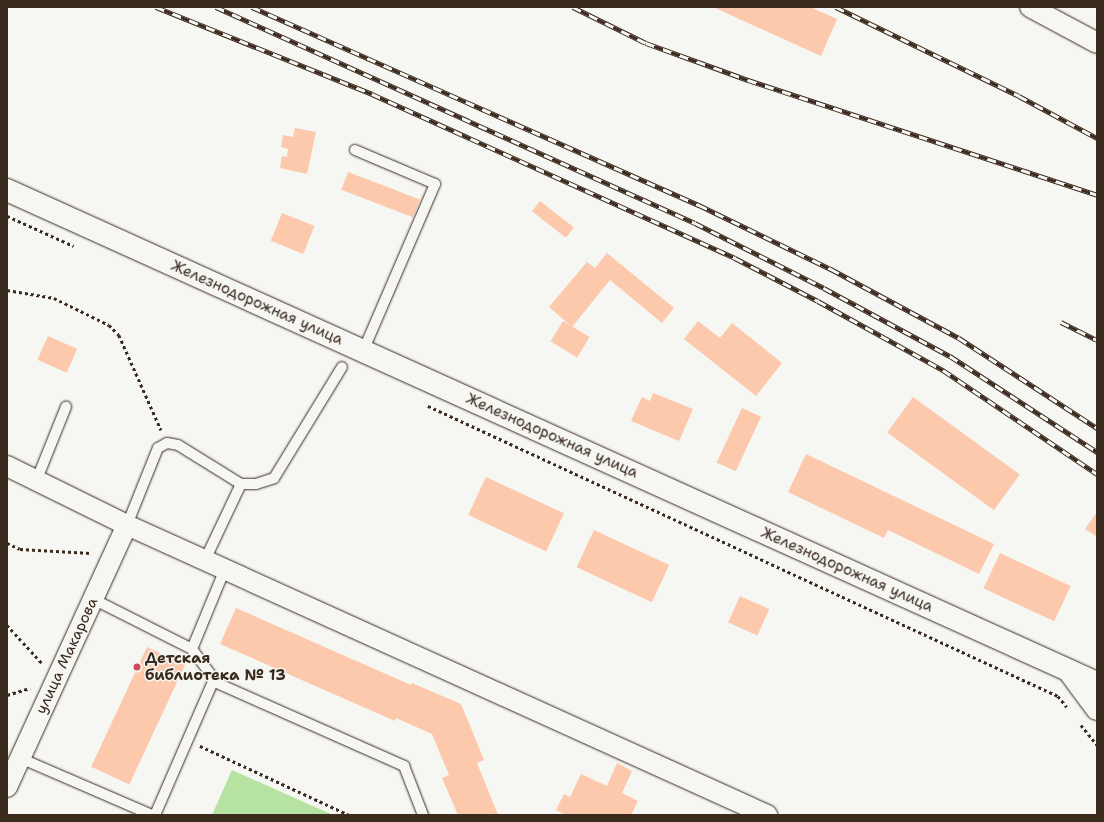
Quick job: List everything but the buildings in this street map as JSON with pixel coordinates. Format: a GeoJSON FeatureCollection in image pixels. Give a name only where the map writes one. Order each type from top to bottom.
{"type":"FeatureCollection","features":[{"type":"Feature","properties":{"kind":"main road","name":"Железнодорожная улица"},"geometry":{"type":"LineString","coordinates":[[7,190],[1097,683]]}},
{"type":"Feature","properties":{"kind":"main road"},"geometry":{"type":"LineString","coordinates":[[1067,669],[1097,709]]}},
{"type":"Feature","properties":{"kind":"street"},"geometry":{"type":"LineString","coordinates":[[1030,7],[1097,43]]}},
{"type":"Feature","properties":{"kind":"street"},"geometry":{"type":"LineString","coordinates":[[7,466],[205,560],[767,815]]}},
{"type":"Feature","properties":{"kind":"street","name":"улица Макарова"},"geometry":{"type":"LineString","coordinates":[[7,786],[127,524]]}},
{"type":"Feature","properties":{"kind":"lane"},"geometry":{"type":"LineString","coordinates":[[355,150],[435,184],[363,351]]}},
{"type":"Feature","properties":{"kind":"lane"},"geometry":{"type":"LineString","coordinates":[[127,524],[158,448],[167,443],[178,444],[241,484],[256,484],[274,478],[342,367]]}},
{"type":"Feature","properties":{"kind":"lane"},"geometry":{"type":"LineString","coordinates":[[37,479],[66,407]]}},
{"type":"Feature","properties":{"kind":"lane"},"geometry":{"type":"LineString","coordinates":[[205,560],[241,484]]}},
{"type":"Feature","properties":{"kind":"lane"},"geometry":{"type":"LineString","coordinates":[[192,649],[225,569]]}},
{"type":"Feature","properties":{"kind":"lane"},"geometry":{"type":"LineString","coordinates":[[93,599],[192,649],[217,683],[404,766],[423,815]]}},
{"type":"Feature","properties":{"kind":"lane"},"geometry":{"type":"LineString","coordinates":[[155,815],[214,679]]}},
{"type":"Feature","properties":{"kind":"lane"},"geometry":{"type":"LineString","coordinates":[[20,758],[152,815]]}},
{"type":"Feature","properties":{"kind":"path"},"geometry":{"type":"LineString","coordinates":[[7,216],[80,249]]}},
{"type":"Feature","properties":{"kind":"path"},"geometry":{"type":"LineString","coordinates":[[7,290],[54,298],[109,325],[119,335],[167,443]]}},
{"type":"Feature","properties":{"kind":"path"},"geometry":{"type":"LineString","coordinates":[[422,403],[1058,696],[1068,708]]}},
{"type":"Feature","properties":{"kind":"path"},"geometry":{"type":"LineString","coordinates":[[7,543],[20,549],[113,554]]}},
{"type":"Feature","properties":{"kind":"path"},"geometry":{"type":"LineString","coordinates":[[7,625],[56,680],[7,695]]}},
{"type":"Feature","properties":{"kind":"path"},"geometry":{"type":"LineString","coordinates":[[1077,721],[1097,746]]}},
{"type":"Feature","properties":{"kind":"path"},"geometry":{"type":"LineString","coordinates":[[187,740],[349,815]]}},
{"type":"Feature","properties":{"kind":"green space"},"geometry":{"type":"Polygon","coordinates":[[[232,770],[333,815],[212,815],[232,770]]]}},
{"type":"Feature","properties":{"kind":"railway"},"geometry":{"type":"LineString","coordinates":[[156,7],[372,94],[735,258],[818,301],[943,370],[1097,474]]}},
{"type":"Feature","properties":{"kind":"railway"},"geometry":{"type":"LineString","coordinates":[[216,7],[695,223],[824,288],[950,356],[1097,452]]}},
{"type":"Feature","properties":{"kind":"railway"},"geometry":{"type":"LineString","coordinates":[[252,7],[699,205],[831,269],[959,338],[1097,428]]}},
{"type":"Feature","properties":{"kind":"railway"},"geometry":{"type":"LineString","coordinates":[[573,7],[646,43],[748,80],[1097,195]]}},
{"type":"Feature","properties":{"kind":"railway"},"geometry":{"type":"LineString","coordinates":[[836,7],[1019,96],[1097,138]]}},
{"type":"Feature","properties":{"kind":"railway"},"geometry":{"type":"LineString","coordinates":[[1061,322],[1097,340]]}},
{"type":"Feature","properties":{"kind":"place","name":"Детская библиотека № 13"},"geometry":{"type":"Point","coordinates":[137,667]}}]}
